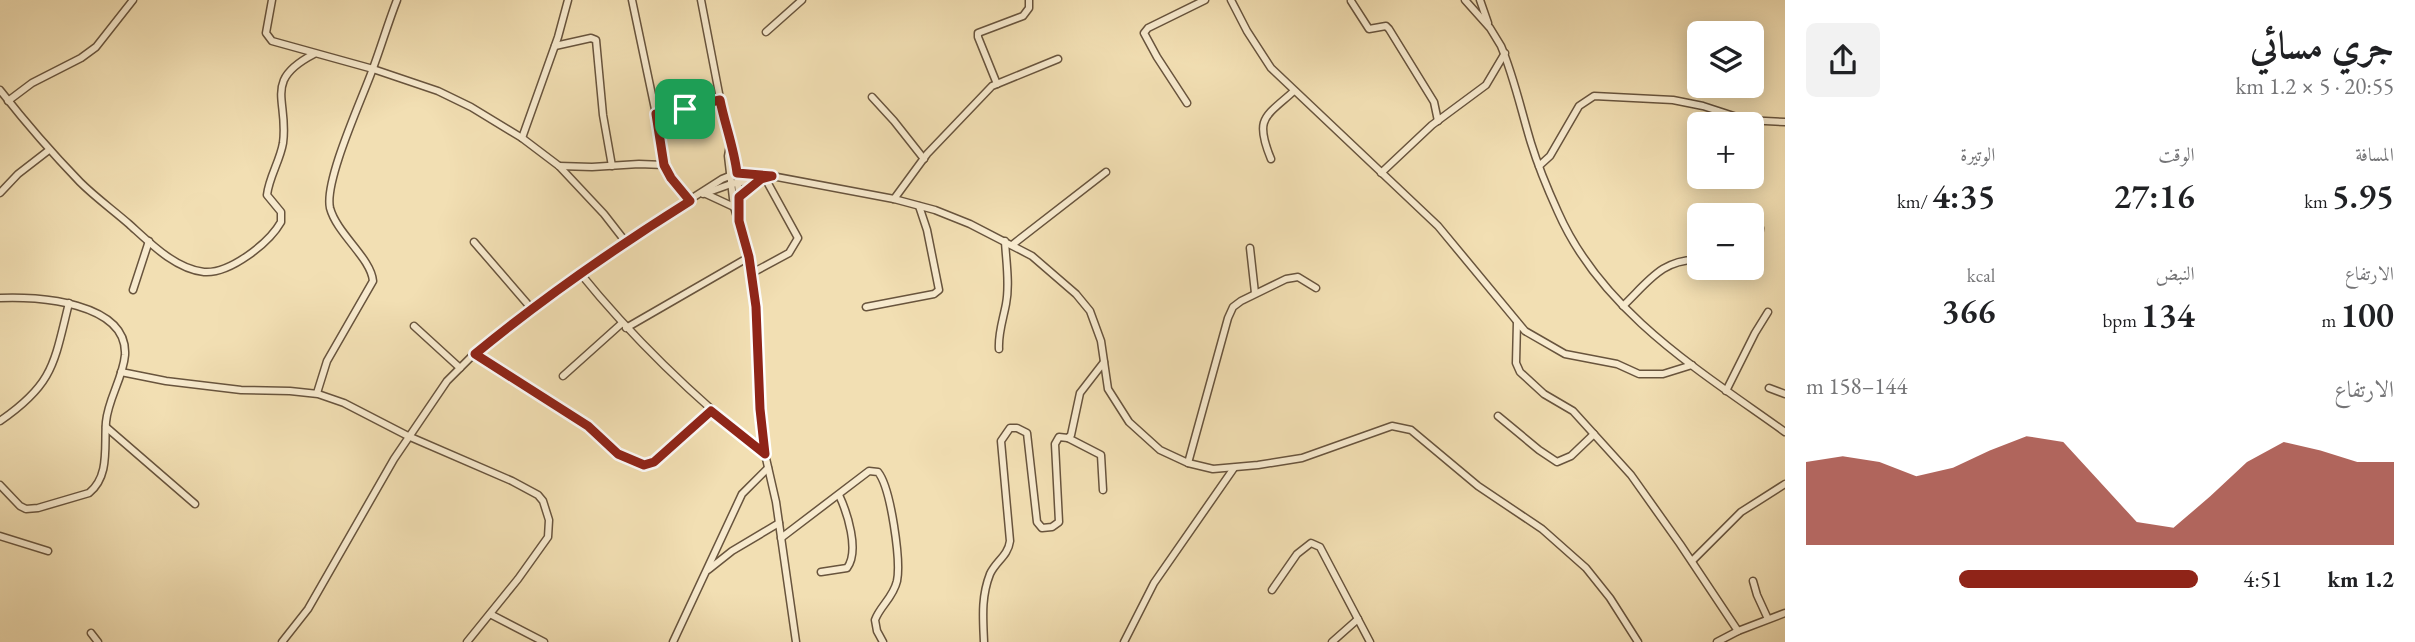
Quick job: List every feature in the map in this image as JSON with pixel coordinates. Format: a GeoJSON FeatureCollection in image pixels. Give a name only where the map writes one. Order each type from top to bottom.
{"type":"FeatureCollection","features":[{"type":"Feature","properties":{"kind":"street"},"geometry":{"type":"LineString","coordinates":[[272,0],[266,33],[272,41],[373,69],[438,91],[471,107],[522,138],[559,166],[625,241]]}},
{"type":"Feature","properties":{"kind":"street"},"geometry":{"type":"LineString","coordinates":[[317,393],[327,361],[373,281],[367,266],[339,228],[330,208],[329,195],[343,148],[397,0]]}},
{"type":"Feature","properties":{"kind":"street"},"geometry":{"type":"LineString","coordinates":[[522,138],[555,46],[568,0]]}},
{"type":"Feature","properties":{"kind":"street"},"geometry":{"type":"LineString","coordinates":[[632,0],[664,165],[690,201]]}},
{"type":"Feature","properties":{"kind":"street"},"geometry":{"type":"LineString","coordinates":[[701,0],[730,145],[728,152],[733,174],[734,208],[752,273],[765,454],[779,523],[796,642]]}},
{"type":"Feature","properties":{"kind":"street"},"geometry":{"type":"LineString","coordinates":[[766,32],[802,0]]}},
{"type":"Feature","properties":{"kind":"street"},"geometry":{"type":"LineString","coordinates":[[997,84],[978,33],[1023,16],[1029,8],[1029,0]]}},
{"type":"Feature","properties":{"kind":"street"},"geometry":{"type":"LineString","coordinates":[[1187,103],[1144,33],[1148,27],[1205,0]]}},
{"type":"Feature","properties":{"kind":"street"},"geometry":{"type":"LineString","coordinates":[[1231,0],[1261,54],[1294,91],[1438,226],[1525,331],[1565,354],[1617,364],[1639,374],[1657,375],[1692,366]]}},
{"type":"Feature","properties":{"kind":"street"},"geometry":{"type":"LineString","coordinates":[[1465,0],[1490,28],[1505,53],[1539,166],[1559,214],[1589,268],[1623,306],[1692,366],[1785,432]]}},
{"type":"Feature","properties":{"kind":"street"},"geometry":{"type":"LineString","coordinates":[[1480,0],[1490,28]]}},
{"type":"Feature","properties":{"kind":"street"},"geometry":{"type":"LineString","coordinates":[[1351,1],[1369,29],[1386,26],[1389,29],[1434,103],[1438,121]]}},
{"type":"Feature","properties":{"kind":"street"},"geometry":{"type":"LineString","coordinates":[[8,100],[32,83],[81,58],[96,47],[128,2]]}},
{"type":"Feature","properties":{"kind":"street"},"geometry":{"type":"LineString","coordinates":[[555,46],[592,37],[596,40],[603,115],[612,166]]}},
{"type":"Feature","properties":{"kind":"street"},"geometry":{"type":"LineString","coordinates":[[1381,173],[1438,121],[1486,85],[1505,53]]}},
{"type":"Feature","properties":{"kind":"street"},"geometry":{"type":"LineString","coordinates":[[0,90],[49,150],[81,183],[149,241],[191,269],[214,272],[240,261],[279,226],[281,212],[269,198],[267,191],[283,139],[281,89],[291,68],[314,54]]}},
{"type":"Feature","properties":{"kind":"street"},"geometry":{"type":"LineString","coordinates":[[894,199],[924,159],[989,89],[1058,59]]}},
{"type":"Feature","properties":{"kind":"street"},"geometry":{"type":"LineString","coordinates":[[1271,159],[1264,139],[1263,122],[1294,91]]}},
{"type":"Feature","properties":{"kind":"street"},"geometry":{"type":"LineString","coordinates":[[1539,166],[1550,156],[1579,106],[1594,96],[1673,100],[1746,120],[1785,122]]}},
{"type":"Feature","properties":{"kind":"street"},"geometry":{"type":"LineString","coordinates":[[872,97],[924,159]]}},
{"type":"Feature","properties":{"kind":"street"},"geometry":{"type":"LineString","coordinates":[[656,114],[720,100]]}},
{"type":"Feature","properties":{"kind":"street"},"geometry":{"type":"LineString","coordinates":[[1,191],[49,150]]}},
{"type":"Feature","properties":{"kind":"street"},"geometry":{"type":"LineString","coordinates":[[559,166],[664,165]]}},
{"type":"Feature","properties":{"kind":"street"},"geometry":{"type":"LineString","coordinates":[[1012,244],[1106,172]]}},
{"type":"Feature","properties":{"kind":"street"},"geometry":{"type":"LineString","coordinates":[[282,642],[308,609],[408,436],[447,381],[531,308],[625,241],[733,174],[894,199],[919,206],[947,215],[1012,244],[1041,262],[1061,284],[1083,302],[1097,326],[1108,389],[1129,422],[1160,450],[1188,463],[1205,468],[1234,468],[1302,458],[1392,426],[1411,430],[1478,486],[1542,529],[1586,568],[1639,642]]}},
{"type":"Feature","properties":{"kind":"street"},"geometry":{"type":"LineString","coordinates":[[701,195],[734,184],[766,178]]}},
{"type":"Feature","properties":{"kind":"street"},"geometry":{"type":"LineString","coordinates":[[739,197],[766,178]]}},
{"type":"Feature","properties":{"kind":"street"},"geometry":{"type":"LineString","coordinates":[[752,273],[789,253],[798,238],[766,178]]}},
{"type":"Feature","properties":{"kind":"street"},"geometry":{"type":"LineString","coordinates":[[734,184],[739,197],[739,221]]}},
{"type":"Feature","properties":{"kind":"street"},"geometry":{"type":"LineString","coordinates":[[701,195],[718,198],[734,208]]}},
{"type":"Feature","properties":{"kind":"street"},"geometry":{"type":"LineString","coordinates":[[866,307],[934,294],[939,290],[919,206]]}},
{"type":"Feature","properties":{"kind":"street"},"geometry":{"type":"LineString","coordinates":[[132,290],[149,241]]}},
{"type":"Feature","properties":{"kind":"street"},"geometry":{"type":"LineString","coordinates":[[999,349],[998,331],[1007,297],[1005,241]]}},
{"type":"Feature","properties":{"kind":"street"},"geometry":{"type":"LineString","coordinates":[[474,242],[531,308]]}},
{"type":"Feature","properties":{"kind":"street"},"geometry":{"type":"LineString","coordinates":[[1250,248],[1255,293]]}},
{"type":"Feature","properties":{"kind":"street"},"geometry":{"type":"LineString","coordinates":[[563,376],[624,326],[749,257]]}},
{"type":"Feature","properties":{"kind":"street"},"geometry":{"type":"LineString","coordinates":[[1623,306],[1670,264],[1687,259]]}},
{"type":"Feature","properties":{"kind":"street"},"geometry":{"type":"LineString","coordinates":[[580,273],[624,326],[711,411],[765,454]]}},
{"type":"Feature","properties":{"kind":"street"},"geometry":{"type":"LineString","coordinates":[[1188,463],[1230,312],[1241,301],[1255,293],[1295,277],[1316,288]]}},
{"type":"Feature","properties":{"kind":"street"},"geometry":{"type":"LineString","coordinates":[[0,298],[45,298],[69,303],[105,318],[118,332],[125,348],[121,372],[108,409],[104,469],[99,482],[89,493],[26,509],[0,485]]}},
{"type":"Feature","properties":{"kind":"street"},"geometry":{"type":"LineString","coordinates":[[0,421],[26,403],[43,384],[52,365],[69,303]]}},
{"type":"Feature","properties":{"kind":"street"},"geometry":{"type":"LineString","coordinates":[[1726,391],[1768,312]]}},
{"type":"Feature","properties":{"kind":"street"},"geometry":{"type":"LineString","coordinates":[[1517,322],[1516,363],[1520,372],[1544,394],[1573,411],[1641,487],[1738,631]]}},
{"type":"Feature","properties":{"kind":"street"},"geometry":{"type":"LineString","coordinates":[[414,326],[460,368]]}},
{"type":"Feature","properties":{"kind":"street"},"geometry":{"type":"LineString","coordinates":[[475,354],[588,426],[618,454],[644,465],[654,462],[711,411]]}},
{"type":"Feature","properties":{"kind":"street"},"geometry":{"type":"LineString","coordinates":[[1068,438],[1073,430],[1080,393],[1104,362]]}},
{"type":"Feature","properties":{"kind":"street"},"geometry":{"type":"LineString","coordinates":[[121,372],[166,381],[241,390],[317,393],[344,403],[408,436],[512,481],[537,495],[549,520],[548,537],[467,642]]}},
{"type":"Feature","properties":{"kind":"street"},"geometry":{"type":"LineString","coordinates":[[1769,388],[1785,394]]}},
{"type":"Feature","properties":{"kind":"street"},"geometry":{"type":"LineString","coordinates":[[1498,416],[1557,462],[1571,456],[1594,434]]}},
{"type":"Feature","properties":{"kind":"street"},"geometry":{"type":"LineString","coordinates":[[106,427],[195,504]]}},
{"type":"Feature","properties":{"kind":"street"},"geometry":{"type":"LineString","coordinates":[[984,642],[983,599],[986,586],[995,565],[1009,550],[1001,441],[1010,428],[1027,433],[1039,526],[1047,529],[1055,526],[1060,517],[1055,444],[1059,437],[1068,438],[1101,455],[1103,490]]}},
{"type":"Feature","properties":{"kind":"street"},"geometry":{"type":"LineString","coordinates":[[673,642],[742,494],[768,468]]}},
{"type":"Feature","properties":{"kind":"street"},"geometry":{"type":"LineString","coordinates":[[1125,642],[1158,576],[1234,468]]}},
{"type":"Feature","properties":{"kind":"street"},"geometry":{"type":"LineString","coordinates":[[781,538],[869,471],[874,470],[882,477],[896,540],[898,572],[890,600],[875,620],[883,642]]}},
{"type":"Feature","properties":{"kind":"street"},"geometry":{"type":"LineString","coordinates":[[1692,561],[1741,512],[1785,484]]}},
{"type":"Feature","properties":{"kind":"street"},"geometry":{"type":"LineString","coordinates":[[821,572],[847,568],[851,564],[851,528],[839,495]]}},
{"type":"Feature","properties":{"kind":"street"},"geometry":{"type":"LineString","coordinates":[[706,572],[732,551],[779,523]]}},
{"type":"Feature","properties":{"kind":"street"},"geometry":{"type":"LineString","coordinates":[[0,536],[48,551]]}},
{"type":"Feature","properties":{"kind":"street"},"geometry":{"type":"LineString","coordinates":[[1272,590],[1297,554],[1311,542],[1317,544],[1370,642]]}},
{"type":"Feature","properties":{"kind":"street"},"geometry":{"type":"LineString","coordinates":[[1753,581],[1768,619]]}},
{"type":"Feature","properties":{"kind":"street"},"geometry":{"type":"LineString","coordinates":[[1717,642],[1785,613]]}},
{"type":"Feature","properties":{"kind":"street"},"geometry":{"type":"LineString","coordinates":[[490,614],[544,642]]}},
{"type":"Feature","properties":{"kind":"street"},"geometry":{"type":"LineString","coordinates":[[1332,642],[1358,620]]}},
{"type":"Feature","properties":{"kind":"street"},"geometry":{"type":"LineString","coordinates":[[91,633],[98,642]]}},
{"type":"Feature","properties":{"kind":"route"},"geometry":{"type":"LineString","coordinates":[[720,100],[737,173],[772,176],[761,179],[739,197],[739,221],[749,257],[756,307],[760,409],[765,454],[711,411],[673,446],[646,466],[618,454],[588,426],[475,354],[531,308],[622,243],[690,201],[664,165],[656,114],[685,109],[720,100]]}}]}
